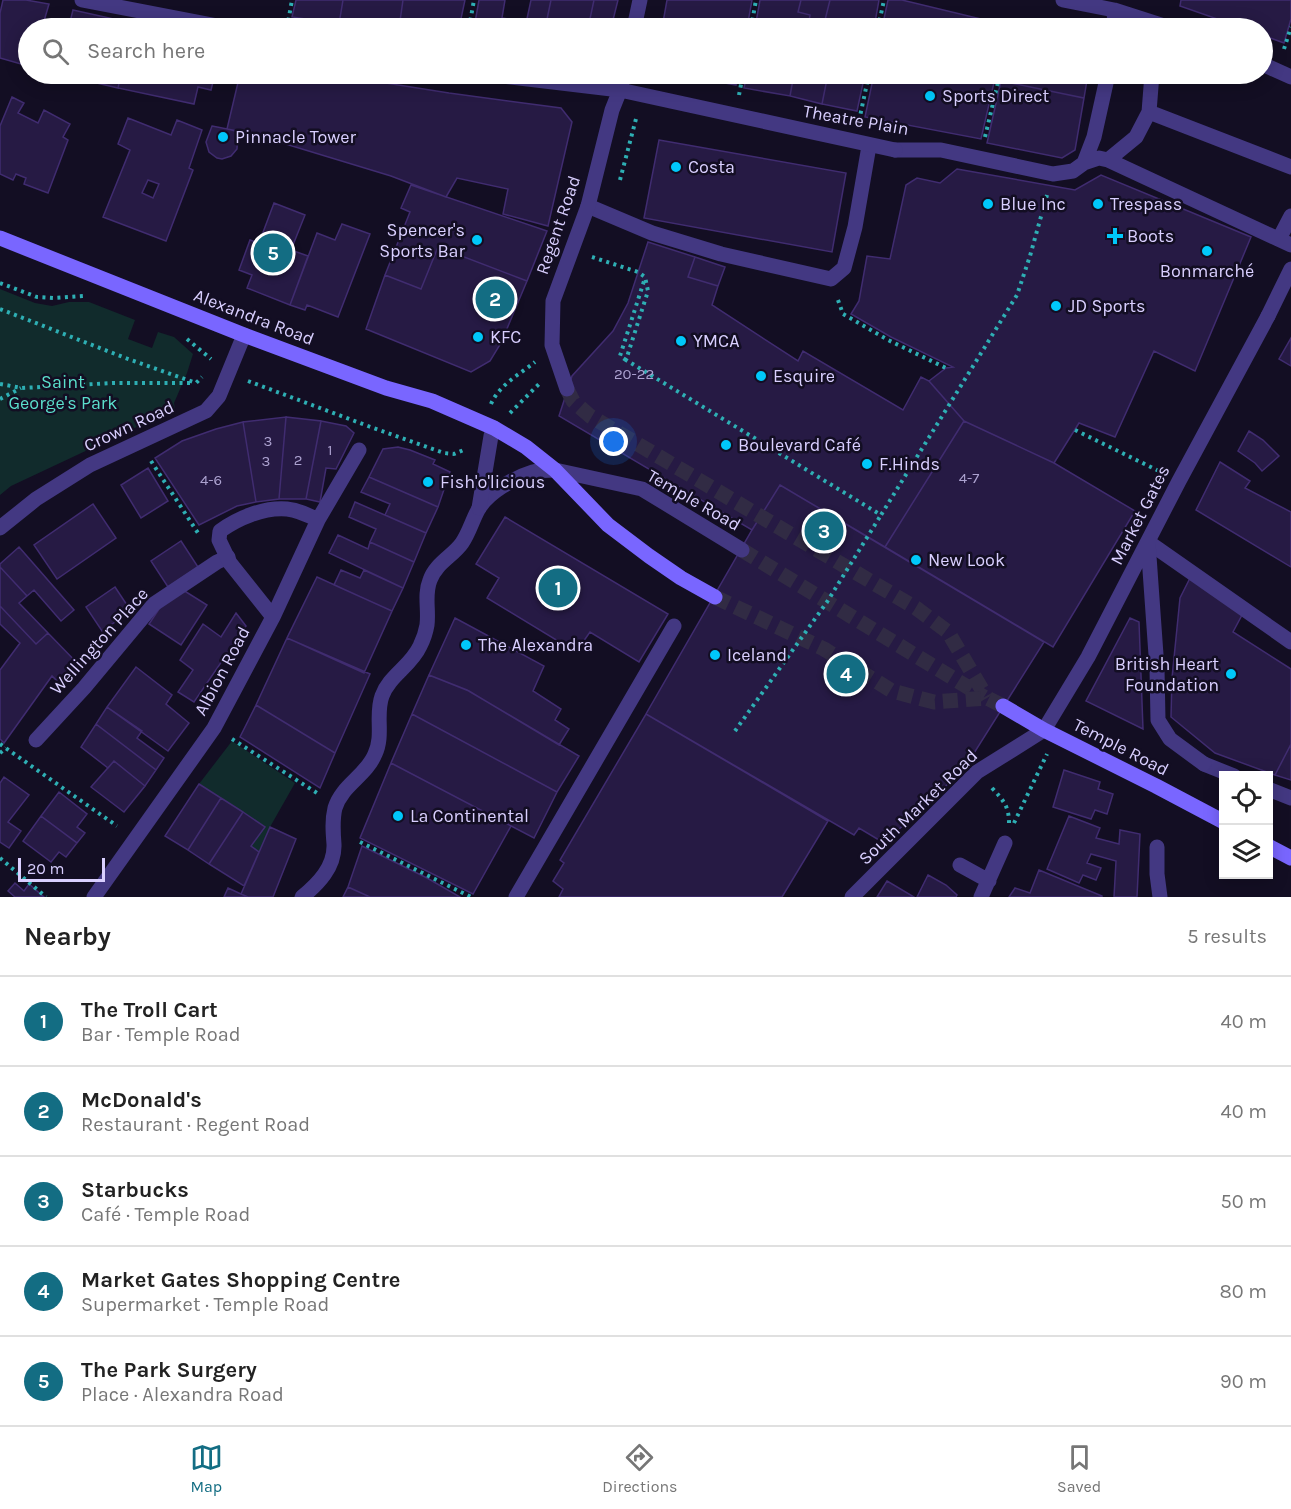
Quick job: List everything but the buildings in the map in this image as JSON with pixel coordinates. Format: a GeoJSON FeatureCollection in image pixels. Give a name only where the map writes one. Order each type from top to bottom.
{"type":"FeatureCollection","features":[{"type":"Feature","properties":{"kind":"main road","name":"Alexandra Road"},"geometry":{"type":"LineString","coordinates":[[0,238],[244,334],[386,388],[432,401],[489,425]]}},
{"type":"Feature","properties":{"kind":"main road","name":"Temple Road"},"geometry":{"type":"LineString","coordinates":[[489,425],[526,447],[555,470],[608,525],[681,578],[714,597]]}},
{"type":"Feature","properties":{"kind":"main road","name":"Temple Road"},"geometry":{"type":"LineString","coordinates":[[1002,706],[1219,819]]}},
{"type":"Feature","properties":{"kind":"main road"},"geometry":{"type":"LineString","coordinates":[[1273,848],[1291,858]]}},
{"type":"Feature","properties":{"kind":"street"},"geometry":{"type":"LineString","coordinates":[[82,0],[176,18]]}},
{"type":"Feature","properties":{"kind":"street"},"geometry":{"type":"LineString","coordinates":[[636,18],[640,0]]}},
{"type":"Feature","properties":{"kind":"street"},"geometry":{"type":"LineString","coordinates":[[1064,0],[1114,10],[1137,18]]}},
{"type":"Feature","properties":{"kind":"street"},"geometry":{"type":"LineString","coordinates":[[1114,10],[1114,18]]}},
{"type":"Feature","properties":{"kind":"street"},"geometry":{"type":"LineString","coordinates":[[1273,68],[1291,76]]}},
{"type":"Feature","properties":{"kind":"street","name":"Theatre Plain"},"geometry":{"type":"LineString","coordinates":[[570,84],[620,90],[869,146],[895,150],[940,150],[1053,174],[1073,171],[1084,163],[1100,158],[1108,160]]}},
{"type":"Feature","properties":{"kind":"street","name":"Regent Road"},"geometry":{"type":"LineString","coordinates":[[567,389],[552,345],[553,301],[588,206],[612,110],[622,84]]}},
{"type":"Feature","properties":{"kind":"street"},"geometry":{"type":"LineString","coordinates":[[1084,163],[1094,137],[1106,84]]}},
{"type":"Feature","properties":{"kind":"street"},"geometry":{"type":"LineString","coordinates":[[1151,84],[1149,112],[1136,137],[1108,160],[1285,242],[1291,216]]}},
{"type":"Feature","properties":{"kind":"street"},"geometry":{"type":"LineString","coordinates":[[1149,112],[1291,167]]}},
{"type":"Feature","properties":{"kind":"street"},"geometry":{"type":"LineString","coordinates":[[588,206],[652,233],[721,254],[831,279],[844,268],[855,227],[869,146]]}},
{"type":"Feature","properties":{"kind":"street","name":"Market Gates"},"geometry":{"type":"LineString","coordinates":[[1050,733],[1291,269]]}},
{"type":"Feature","properties":{"kind":"street","name":"Crown Road"},"geometry":{"type":"LineString","coordinates":[[0,528],[36,500],[90,465],[206,411],[219,396],[244,334]]}},
{"type":"Feature","properties":{"kind":"street"},"geometry":{"type":"LineString","coordinates":[[479,508],[491,436],[489,425]]}},
{"type":"Feature","properties":{"kind":"street","name":"Albion Road"},"geometry":{"type":"LineString","coordinates":[[94,897],[214,728],[273,617],[318,520],[359,450]]}},
{"type":"Feature","properties":{"kind":"street"},"geometry":{"type":"LineString","coordinates":[[303,897],[319,883],[329,867],[334,848],[332,828],[336,807],[346,789],[363,774],[375,755],[380,735],[379,714],[382,696],[394,676],[410,661],[419,648],[427,626],[426,596],[430,579],[441,563],[461,545],[479,508],[491,494],[534,471],[555,470]]}},
{"type":"Feature","properties":{"kind":"street","name":"Temple Road"},"geometry":{"type":"LineString","coordinates":[[555,470],[642,489],[742,550]]}},
{"type":"Feature","properties":{"kind":"street"},"geometry":{"type":"LineString","coordinates":[[273,617],[230,563],[222,559],[220,531],[270,509],[288,509],[318,520]]}},
{"type":"Feature","properties":{"kind":"street"},"geometry":{"type":"LineString","coordinates":[[1148,542],[1291,642]]}},
{"type":"Feature","properties":{"kind":"street"},"geometry":{"type":"LineString","coordinates":[[1148,542],[1157,669],[1158,720],[1170,739],[1204,764],[1222,771]]}},
{"type":"Feature","properties":{"kind":"street","name":"Wellington Place"},"geometry":{"type":"LineString","coordinates":[[36,740],[84,688],[154,604],[222,559]]}},
{"type":"Feature","properties":{"kind":"street"},"geometry":{"type":"LineString","coordinates":[[516,897],[674,626]]}},
{"type":"Feature","properties":{"kind":"street","name":"South Market Road"},"geometry":{"type":"LineString","coordinates":[[852,897],[977,772],[1050,733]]}},
{"type":"Feature","properties":{"kind":"street"},"geometry":{"type":"LineString","coordinates":[[1273,791],[1291,798]]}},
{"type":"Feature","properties":{"kind":"street"},"geometry":{"type":"LineString","coordinates":[[981,897],[1005,843]]}},
{"type":"Feature","properties":{"kind":"street"},"geometry":{"type":"LineString","coordinates":[[1157,847],[1160,897]]}},
{"type":"Feature","properties":{"kind":"street"},"geometry":{"type":"LineString","coordinates":[[960,865],[989,881]]}},
{"type":"Feature","properties":{"kind":"path"},"geometry":{"type":"LineString","coordinates":[[289,18],[292,0]]}},
{"type":"Feature","properties":{"kind":"path"},"geometry":{"type":"LineString","coordinates":[[471,18],[474,0]]}},
{"type":"Feature","properties":{"kind":"path"},"geometry":{"type":"LineString","coordinates":[[753,18],[756,0]]}},
{"type":"Feature","properties":{"kind":"path"},"geometry":{"type":"LineString","coordinates":[[880,18],[884,0]]}},
{"type":"Feature","properties":{"kind":"path"},"geometry":{"type":"LineString","coordinates":[[854,142],[867,84]]}},
{"type":"Feature","properties":{"kind":"path"},"geometry":{"type":"LineString","coordinates":[[981,158],[998,84]]}},
{"type":"Feature","properties":{"kind":"path"},"geometry":{"type":"LineString","coordinates":[[735,731],[827,602],[1017,295],[1053,174]]}},
{"type":"Feature","properties":{"kind":"path"},"geometry":{"type":"LineString","coordinates":[[571,250],[638,272],[645,277],[648,291],[626,360]]}},
{"type":"Feature","properties":{"kind":"path"},"geometry":{"type":"LineString","coordinates":[[645,277],[620,356],[881,515]]}},
{"type":"Feature","properties":{"kind":"path"},"geometry":{"type":"LineString","coordinates":[[831,279],[843,314],[888,340],[946,368]]}},
{"type":"Feature","properties":{"kind":"path"},"geometry":{"type":"LineString","coordinates":[[0,309],[196,383]]}},
{"type":"Feature","properties":{"kind":"path"},"geometry":{"type":"LineString","coordinates":[[489,425],[557,356]]}},
{"type":"Feature","properties":{"kind":"path"},"geometry":{"type":"LineString","coordinates":[[489,425],[494,397],[500,389],[557,356]]}},
{"type":"Feature","properties":{"kind":"path"},"geometry":{"type":"LineString","coordinates":[[0,384],[22,388],[113,383],[196,383],[209,370]]}},
{"type":"Feature","properties":{"kind":"path"},"geometry":{"type":"LineString","coordinates":[[0,399],[22,388]]}},
{"type":"Feature","properties":{"kind":"path"},"geometry":{"type":"LineString","coordinates":[[1075,430],[1179,481]]}},
{"type":"Feature","properties":{"kind":"path"},"geometry":{"type":"LineString","coordinates":[[139,443],[222,559]]}},
{"type":"Feature","properties":{"kind":"path"},"geometry":{"type":"LineString","coordinates":[[214,728],[317,793]]}},
{"type":"Feature","properties":{"kind":"path"},"geometry":{"type":"LineString","coordinates":[[1005,843],[1050,733]]}},
{"type":"Feature","properties":{"kind":"path"},"geometry":{"type":"LineString","coordinates":[[0,744],[135,838]]}},
{"type":"Feature","properties":{"kind":"path"},"geometry":{"type":"LineString","coordinates":[[0,753],[6,748]]}},
{"type":"Feature","properties":{"kind":"path"},"geometry":{"type":"LineString","coordinates":[[977,772],[1002,798],[1009,811],[1010,826],[1005,843]]}},
{"type":"Feature","properties":{"kind":"path"},"geometry":{"type":"LineString","coordinates":[[360,842],[471,897]]}},
{"type":"Feature","properties":{"kind":"path"},"geometry":{"type":"LineString","coordinates":[[0,858],[46,897]]}},
{"type":"Feature","properties":{"kind":"green space","name":"Saint George's Park"},"geometry":{"type":"Polygon","coordinates":[[[0,289],[35,303],[52,306],[69,302],[89,302],[135,320],[128,339],[152,348],[158,332],[174,337],[193,354],[174,403],[175,409],[11,486],[0,495],[0,289]]]}},
{"type":"Feature","properties":{"kind":"green space"},"geometry":{"type":"Polygon","coordinates":[[[232,741],[295,783],[270,827],[259,852],[251,846],[264,826],[199,784],[232,741]]]}},
{"type":"Feature","properties":{"kind":"tunnel"},"geometry":{"type":"LineString","coordinates":[[567,389],[573,401],[590,416],[916,608],[948,632],[987,698]]}},
{"type":"Feature","properties":{"kind":"tunnel"},"geometry":{"type":"LineString","coordinates":[[742,550],[984,697]]}},
{"type":"Feature","properties":{"kind":"tunnel"},"geometry":{"type":"LineString","coordinates":[[715,597],[824,649],[892,691],[934,702],[987,698],[1003,706]]}},
{"type":"Feature","properties":{"kind":"place","name":"Sports Direct"},"geometry":{"type":"Point","coordinates":[930,96]}},
{"type":"Feature","properties":{"kind":"place","name":"Pinnacle Tower"},"geometry":{"type":"Point","coordinates":[223,137]}},
{"type":"Feature","properties":{"kind":"place","name":"Costa"},"geometry":{"type":"Point","coordinates":[676,167]}},
{"type":"Feature","properties":{"kind":"place","name":"Blue Inc"},"geometry":{"type":"Point","coordinates":[988,204]}},
{"type":"Feature","properties":{"kind":"place","name":"Trespass"},"geometry":{"type":"Point","coordinates":[1098,204]}},
{"type":"Feature","properties":{"kind":"place","name":"Boots"},"geometry":{"type":"Point","coordinates":[1115,236]}},
{"type":"Feature","properties":{"kind":"place","name":"Spencer's Sports Bar"},"geometry":{"type":"Point","coordinates":[477,240]}},
{"type":"Feature","properties":{"kind":"place","name":"Bonmarché"},"geometry":{"type":"Point","coordinates":[1207,251]}},
{"type":"Feature","properties":{"kind":"place","name":"The Park Surgery"},"geometry":{"type":"Point","coordinates":[273,253]}},
{"type":"Feature","properties":{"kind":"place","name":"McDonald's"},"geometry":{"type":"Point","coordinates":[495,299]}},
{"type":"Feature","properties":{"kind":"place","name":"JD Sports"},"geometry":{"type":"Point","coordinates":[1056,306]}},
{"type":"Feature","properties":{"kind":"place","name":"KFC"},"geometry":{"type":"Point","coordinates":[478,337]}},
{"type":"Feature","properties":{"kind":"place","name":"YMCA"},"geometry":{"type":"Point","coordinates":[681,341]}},
{"type":"Feature","properties":{"kind":"place","name":"Esquire"},"geometry":{"type":"Point","coordinates":[761,376]}},
{"type":"Feature","properties":{"kind":"place","name":"Boulevard Café"},"geometry":{"type":"Point","coordinates":[726,445]}},
{"type":"Feature","properties":{"kind":"place","name":"F.Hinds"},"geometry":{"type":"Point","coordinates":[867,464]}},
{"type":"Feature","properties":{"kind":"place","name":"Fish'o'licious"},"geometry":{"type":"Point","coordinates":[428,482]}},
{"type":"Feature","properties":{"kind":"place","name":"Starbucks"},"geometry":{"type":"Point","coordinates":[824,531]}},
{"type":"Feature","properties":{"kind":"place","name":"New Look"},"geometry":{"type":"Point","coordinates":[916,560]}},
{"type":"Feature","properties":{"kind":"place","name":"The Troll Cart"},"geometry":{"type":"Point","coordinates":[558,588]}},
{"type":"Feature","properties":{"kind":"place","name":"The Alexandra"},"geometry":{"type":"Point","coordinates":[466,645]}},
{"type":"Feature","properties":{"kind":"place","name":"Iceland"},"geometry":{"type":"Point","coordinates":[715,655]}},
{"type":"Feature","properties":{"kind":"place","name":"Market Gates Shopping Centre"},"geometry":{"type":"Point","coordinates":[846,674]}},
{"type":"Feature","properties":{"kind":"place","name":"British Heart Foundation"},"geometry":{"type":"Point","coordinates":[1231,674]}},
{"type":"Feature","properties":{"kind":"place","name":"La Continental"},"geometry":{"type":"Point","coordinates":[398,816]}}]}
